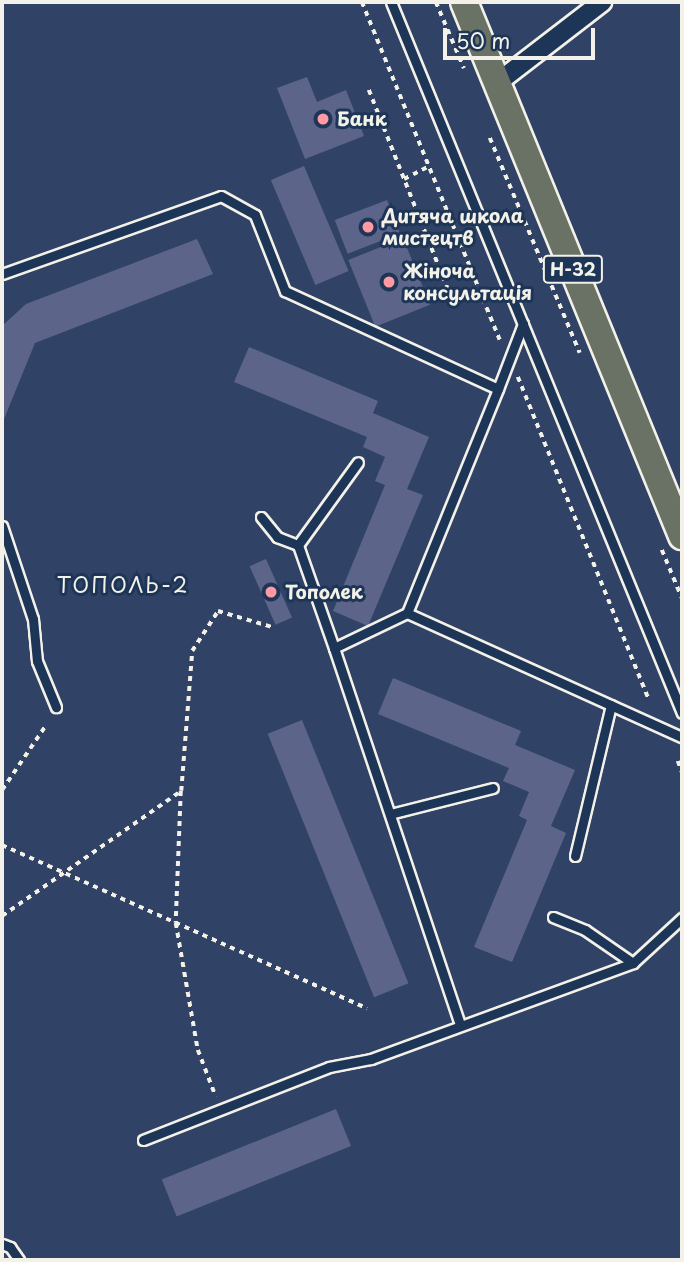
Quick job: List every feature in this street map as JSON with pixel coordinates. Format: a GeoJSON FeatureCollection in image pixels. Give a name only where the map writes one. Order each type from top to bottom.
{"type":"FeatureCollection","features":[{"type":"Feature","properties":{"kind":"main road","name":"Н-32"},"geometry":{"type":"LineString","coordinates":[[464,2],[682,536]]}},
{"type":"Feature","properties":{"kind":"street"},"geometry":{"type":"LineString","coordinates":[[497,83],[602,2]]}},
{"type":"Feature","properties":{"kind":"lane"},"geometry":{"type":"LineString","coordinates":[[391,2],[682,713]]}},
{"type":"Feature","properties":{"kind":"lane"},"geometry":{"type":"LineString","coordinates":[[2,274],[220,196],[255,215],[285,291],[498,389]]}},
{"type":"Feature","properties":{"kind":"lane"},"geometry":{"type":"LineString","coordinates":[[334,648],[407,612],[523,324]]}},
{"type":"Feature","properties":{"kind":"lane"},"geometry":{"type":"LineString","coordinates":[[298,545],[358,462]]}},
{"type":"Feature","properties":{"kind":"lane"},"geometry":{"type":"LineString","coordinates":[[261,517],[277,537],[298,545],[460,1025]]}},
{"type":"Feature","properties":{"kind":"lane"},"geometry":{"type":"LineString","coordinates":[[2,526],[33,619],[37,661],[56,707]]}},
{"type":"Feature","properties":{"kind":"lane"},"geometry":{"type":"LineString","coordinates":[[407,612],[682,737]]}},
{"type":"Feature","properties":{"kind":"lane"},"geometry":{"type":"LineString","coordinates":[[575,856],[611,705]]}},
{"type":"Feature","properties":{"kind":"lane"},"geometry":{"type":"LineString","coordinates":[[390,814],[493,788]]}},
{"type":"Feature","properties":{"kind":"lane"},"geometry":{"type":"LineString","coordinates":[[553,917],[585,930],[634,963]]}},
{"type":"Feature","properties":{"kind":"lane"},"geometry":{"type":"LineString","coordinates":[[143,1140],[329,1067],[371,1059],[634,963],[682,918]]}},
{"type":"Feature","properties":{"kind":"lane"},"geometry":{"type":"LineString","coordinates":[[2,1244],[10,1247],[19,1260]]}},
{"type":"Feature","properties":{"kind":"path"},"geometry":{"type":"LineString","coordinates":[[362,2],[503,347]]}},
{"type":"Feature","properties":{"kind":"path"},"geometry":{"type":"LineString","coordinates":[[436,2],[465,72]]}},
{"type":"Feature","properties":{"kind":"path"},"geometry":{"type":"LineString","coordinates":[[369,90],[453,302]]}},
{"type":"Feature","properties":{"kind":"path"},"geometry":{"type":"LineString","coordinates":[[404,179],[430,166]]}},
{"type":"Feature","properties":{"kind":"path"},"geometry":{"type":"LineString","coordinates":[[516,371],[649,699]]}},
{"type":"Feature","properties":{"kind":"path"},"geometry":{"type":"LineString","coordinates":[[216,1097],[198,1050],[176,923],[181,791],[192,650],[218,611],[272,627]]}},
{"type":"Feature","properties":{"kind":"path"},"geometry":{"type":"LineString","coordinates":[[2,790],[46,725]]}},
{"type":"Feature","properties":{"kind":"path"},"geometry":{"type":"LineString","coordinates":[[678,761],[682,772]]}},
{"type":"Feature","properties":{"kind":"path"},"geometry":{"type":"LineString","coordinates":[[2,916],[181,791]]}},
{"type":"Feature","properties":{"kind":"path"},"geometry":{"type":"LineString","coordinates":[[2,845],[367,1008]]}},
{"type":"Feature","properties":{"kind":"building","name":"Банк"},"geometry":{"type":"Polygon","coordinates":[[[307,77],[317,102],[346,90],[364,136],[305,159],[277,88],[307,77]]]}},
{"type":"Feature","properties":{"kind":"building"},"geometry":{"type":"Polygon","coordinates":[[[304,166],[349,271],[315,285],[271,180],[304,166]]]}},
{"type":"Feature","properties":{"kind":"building","name":"Дитяча школа мистецтв"},"geometry":{"type":"Polygon","coordinates":[[[387,200],[400,234],[348,254],[335,220],[387,200]]]}},
{"type":"Feature","properties":{"kind":"building","name":"Жіноча консультація"},"geometry":{"type":"Polygon","coordinates":[[[403,238],[430,305],[375,327],[348,260],[403,238]]]}},
{"type":"Feature","properties":{"kind":"building"},"geometry":{"type":"Polygon","coordinates":[[[197,239],[213,274],[35,343],[2,424],[2,326],[26,304],[197,239]]]}},
{"type":"Feature","properties":{"kind":"building"},"geometry":{"type":"Polygon","coordinates":[[[249,347],[378,401],[373,413],[429,437],[407,489],[423,495],[368,626],[333,611],[385,485],[375,481],[385,457],[363,447],[367,437],[234,382],[249,347]]]}},
{"type":"Feature","properties":{"kind":"building","name":"Тополек"},"geometry":{"type":"Polygon","coordinates":[[[266,559],[292,617],[276,625],[250,566],[266,559]]]}},
{"type":"Feature","properties":{"kind":"building"},"geometry":{"type":"Polygon","coordinates":[[[393,678],[521,731],[515,745],[575,770],[551,826],[566,833],[512,962],[474,947],[527,820],[519,816],[529,792],[503,781],[509,768],[378,714],[393,678]]]}},
{"type":"Feature","properties":{"kind":"building"},"geometry":{"type":"Polygon","coordinates":[[[302,720],[408,983],[374,997],[268,734],[302,720]]]}},
{"type":"Feature","properties":{"kind":"building"},"geometry":{"type":"Polygon","coordinates":[[[336,1109],[351,1146],[177,1217],[162,1179],[336,1109]]]}},
{"type":"Feature","properties":{"kind":"place","name":"Банк"},"geometry":{"type":"Point","coordinates":[323,119]}},
{"type":"Feature","properties":{"kind":"place","name":"Дитяча школа мистецтв"},"geometry":{"type":"Point","coordinates":[368,227]}},
{"type":"Feature","properties":{"kind":"place","name":"Жіноча консультація"},"geometry":{"type":"Point","coordinates":[389,282]}},
{"type":"Feature","properties":{"kind":"place","name":"Тополек"},"geometry":{"type":"Point","coordinates":[271,592]}},
{"type":"Feature","properties":{"kind":"district","name":"ТОПОЛЬ-2"},"geometry":{"type":"Point","coordinates":[123,584]}}]}
